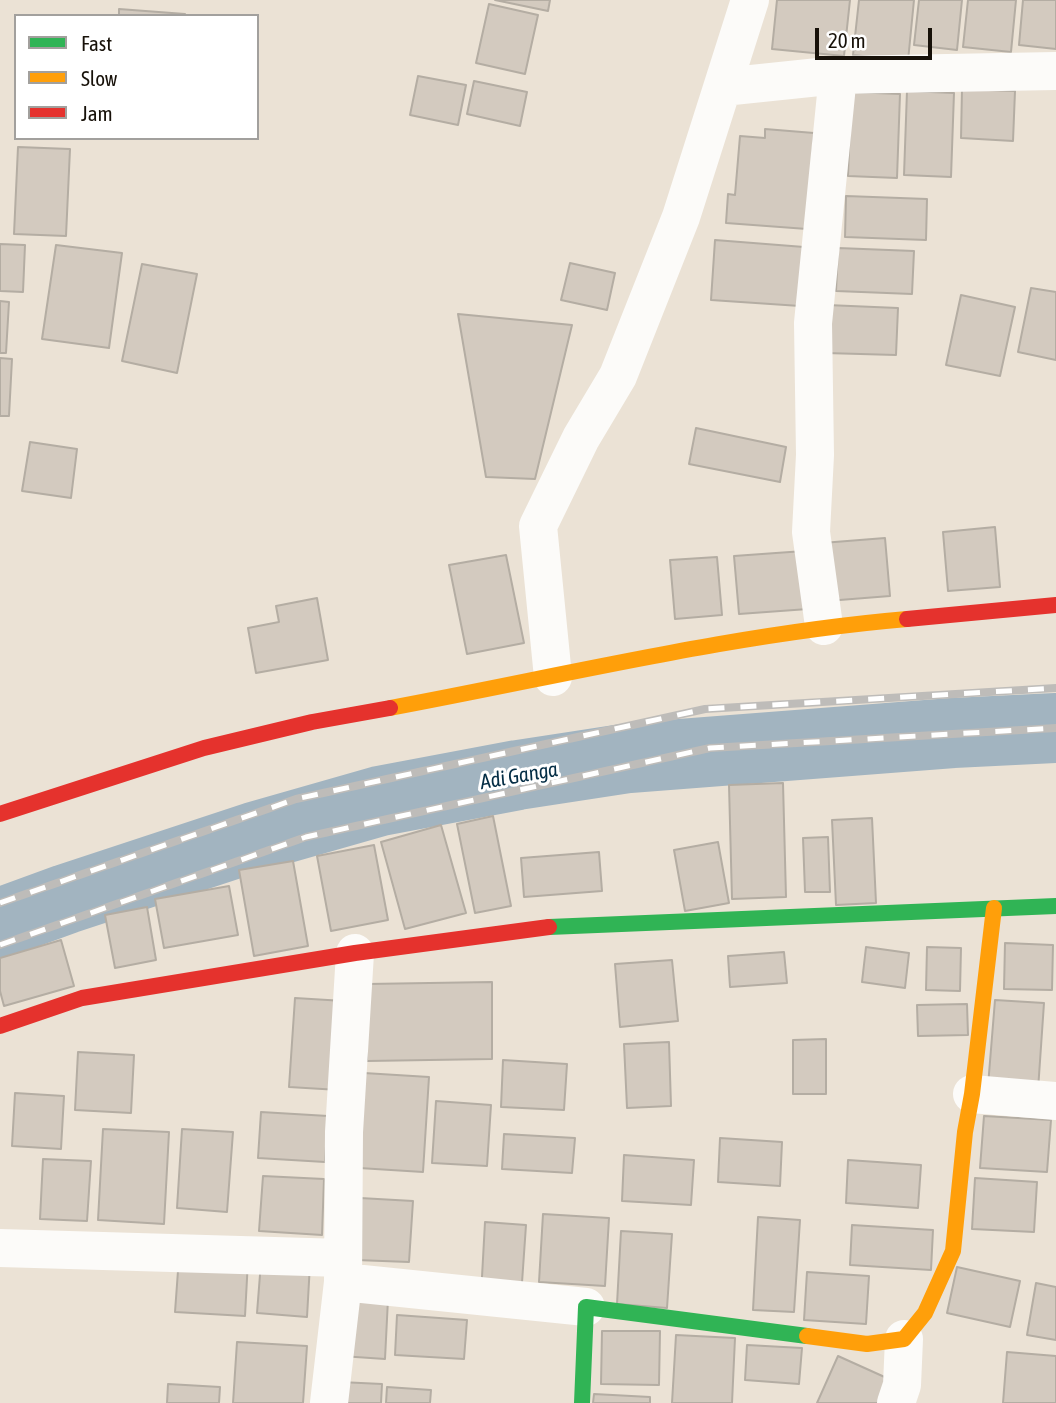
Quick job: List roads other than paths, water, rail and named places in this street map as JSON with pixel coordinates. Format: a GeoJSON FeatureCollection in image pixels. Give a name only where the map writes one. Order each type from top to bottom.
{"type":"FeatureCollection","features":[{"type":"Feature","properties":{"kind":"street"},"geometry":{"type":"LineString","coordinates":[[553,677],[538,526],[581,438],[618,376],[681,217],[750,0]]}},
{"type":"Feature","properties":{"kind":"street"},"geometry":{"type":"LineString","coordinates":[[723,87],[838,75],[1056,71]]}},
{"type":"Feature","properties":{"kind":"street"},"geometry":{"type":"LineString","coordinates":[[824,626],[811,532],[815,455],[813,323],[838,75]]}},
{"type":"Feature","properties":{"kind":"street"},"geometry":{"type":"LineString","coordinates":[[0,814],[217,745],[312,722],[824,626],[1056,605]]}},
{"type":"Feature","properties":{"kind":"street"},"geometry":{"type":"LineString","coordinates":[[0,1026],[82,998],[355,953],[530,928],[1056,906]]}},
{"type":"Feature","properties":{"kind":"street"},"geometry":{"type":"LineString","coordinates":[[896,1403],[902,1385],[904,1339],[925,1313],[953,1251],[965,1132],[994,908]]}},
{"type":"Feature","properties":{"kind":"street"},"geometry":{"type":"LineString","coordinates":[[329,1403],[342,1270],[344,1132],[355,953]]}},
{"type":"Feature","properties":{"kind":"street"},"geometry":{"type":"LineString","coordinates":[[972,1094],[1056,1101]]}},
{"type":"Feature","properties":{"kind":"street"},"geometry":{"type":"LineString","coordinates":[[0,1248],[342,1270],[586,1307],[867,1344],[904,1339]]}},
{"type":"Feature","properties":{"kind":"street"},"geometry":{"type":"LineString","coordinates":[[582,1403],[586,1307]]}},
{"type":"Feature","properties":{"kind":"waterway","name":"Adi Ganga"},"geometry":{"type":"LineString","coordinates":[[0,923],[254,837],[380,801],[518,775],[629,758],[953,733],[1056,728]]}},
{"type":"Feature","properties":{"kind":"railway"},"geometry":{"type":"LineString","coordinates":[[0,903],[296,799],[705,709],[1056,688]]}},
{"type":"Feature","properties":{"kind":"railway"},"geometry":{"type":"LineString","coordinates":[[0,945],[306,837],[710,748],[1056,728]]}}]}
